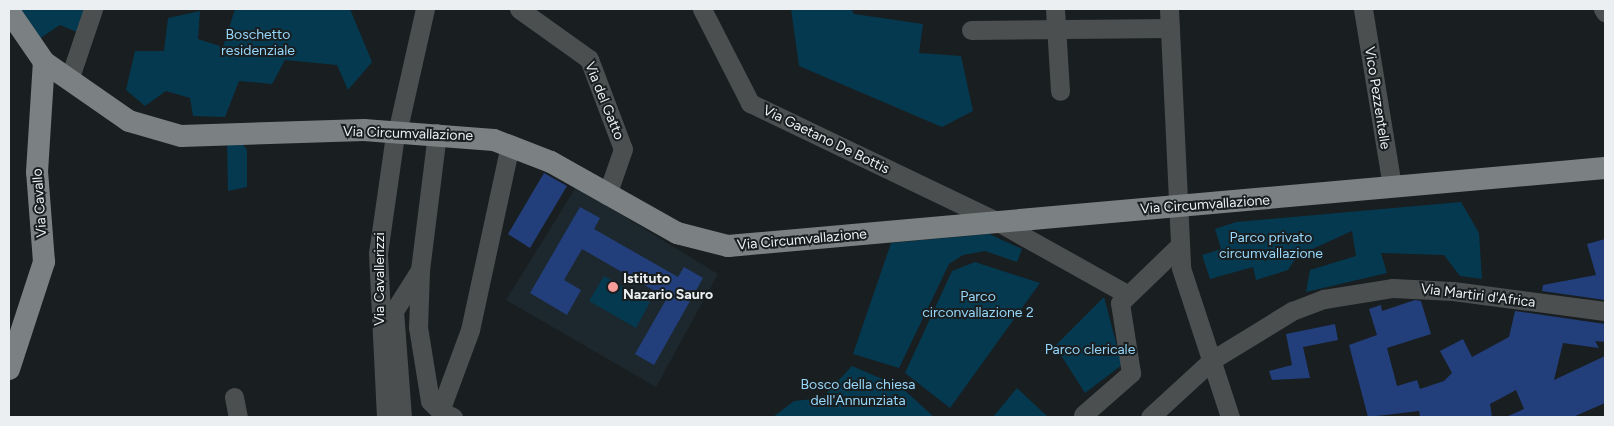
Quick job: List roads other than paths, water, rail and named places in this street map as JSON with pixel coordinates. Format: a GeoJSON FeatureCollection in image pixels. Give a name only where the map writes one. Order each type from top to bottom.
{"type":"FeatureCollection","features":[{"type":"Feature","properties":{"kind":"main road","name":"Via Circumvallazione"},"geometry":{"type":"LineString","coordinates":[[9,11],[44,62],[129,121],[181,136],[437,133],[510,145],[551,162],[677,233],[728,246],[1605,168]]}},
{"type":"Feature","properties":{"kind":"main road","name":"Via Cavallo"},"geometry":{"type":"LineString","coordinates":[[9,369],[14,337],[44,262],[36,172],[44,62]]}},
{"type":"Feature","properties":{"kind":"street"},"geometry":{"type":"LineString","coordinates":[[69,80],[94,9]]}},
{"type":"Feature","properties":{"kind":"street","name":"Via Cavallerizzi"},"geometry":{"type":"LineString","coordinates":[[386,417],[378,253],[397,133],[425,9]]}},
{"type":"Feature","properties":{"kind":"street","name":"Via del Gatto"},"geometry":{"type":"LineString","coordinates":[[519,9],[589,59],[623,149],[607,195]]}},
{"type":"Feature","properties":{"kind":"street","name":"Via Gaetano De Bottis"},"geometry":{"type":"LineString","coordinates":[[702,9],[750,104],[998,222],[1127,294]]}},
{"type":"Feature","properties":{"kind":"street"},"geometry":{"type":"LineString","coordinates":[[1055,9],[1060,91]]}},
{"type":"Feature","properties":{"kind":"street"},"geometry":{"type":"LineString","coordinates":[[1169,9],[1179,246],[1230,417]]}},
{"type":"Feature","properties":{"kind":"street","name":"Vico Pezzentelle"},"geometry":{"type":"LineString","coordinates":[[1363,9],[1392,187]]}},
{"type":"Feature","properties":{"kind":"street"},"geometry":{"type":"LineString","coordinates":[[971,30],[1170,28]]}},
{"type":"Feature","properties":{"kind":"street"},"geometry":{"type":"LineString","coordinates":[[437,133],[420,270],[418,326],[430,401],[446,414],[470,330],[510,145]]}},
{"type":"Feature","properties":{"kind":"street"},"geometry":{"type":"LineString","coordinates":[[1083,415],[1131,373],[1131,357],[1119,314],[1127,294],[1179,246]]}},
{"type":"Feature","properties":{"kind":"street"},"geometry":{"type":"LineString","coordinates":[[402,417],[394,311],[420,270]]}},
{"type":"Feature","properties":{"kind":"street","name":"Via Martiri d'Africa"},"geometry":{"type":"LineString","coordinates":[[1150,417],[1212,360],[1292,311],[1324,299],[1393,288],[1452,291],[1605,312]]}},
{"type":"Feature","properties":{"kind":"street"},"geometry":{"type":"LineString","coordinates":[[234,397],[238,417]]}},
{"type":"Feature","properties":{"kind":"place","name":"Istituto Nazario Sauro"},"geometry":{"type":"Point","coordinates":[613,287]}},
{"type":"Feature","properties":{"kind":"park label","name":"Boschetto residenziale"},"geometry":{"type":"Point","coordinates":[258,43]}},
{"type":"Feature","properties":{"kind":"park label","name":"Parco privato circumvallazione"},"geometry":{"type":"Point","coordinates":[1271,246]}},
{"type":"Feature","properties":{"kind":"park label","name":"Parco circonvallazione 2"},"geometry":{"type":"Point","coordinates":[978,306]}},
{"type":"Feature","properties":{"kind":"park label","name":"Parco clericale"},"geometry":{"type":"Point","coordinates":[1090,350]}},
{"type":"Feature","properties":{"kind":"park label","name":"Bosco della chiesa dell'Annunziata"},"geometry":{"type":"Point","coordinates":[858,394]}}]}
